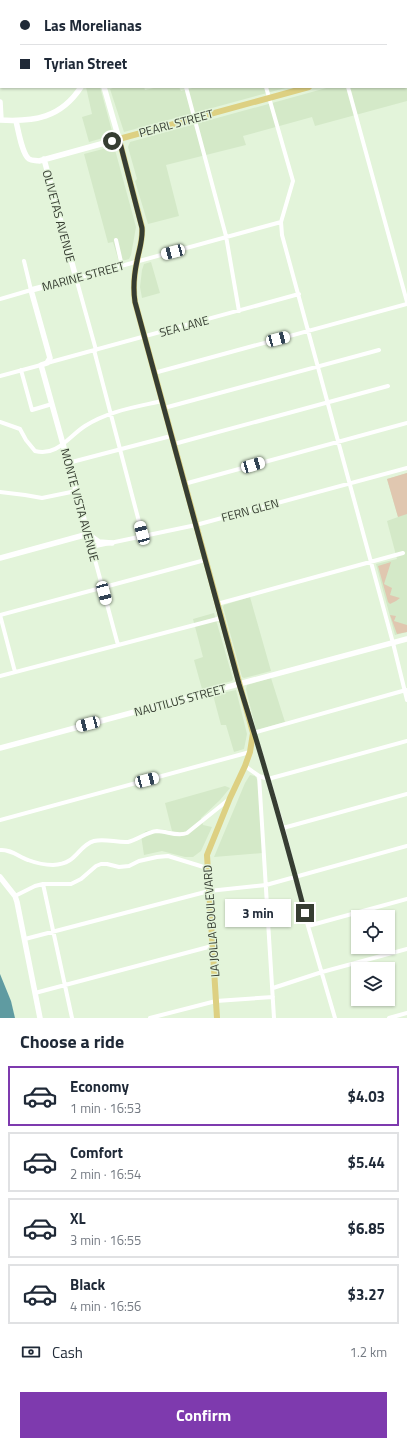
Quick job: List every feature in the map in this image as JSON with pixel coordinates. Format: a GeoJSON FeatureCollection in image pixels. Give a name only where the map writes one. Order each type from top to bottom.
{"type":"FeatureCollection","features":[{"type":"Feature","properties":{"kind":"main road","name":"PEARL STREET"},"geometry":{"type":"LineString","coordinates":[[119,139],[305,88]]}},
{"type":"Feature","properties":{"kind":"main road","name":"LA JOLLA BOULEVARD"},"geometry":{"type":"LineString","coordinates":[[119,139],[142,228],[142,239],[134,283],[134,295],[184,484],[253,733],[250,752],[245,766],[230,798],[207,855],[217,1018]]}},
{"type":"Feature","properties":{"kind":"street"},"geometry":{"type":"LineString","coordinates":[[0,102],[1,120],[32,120],[52,114],[66,104],[80,88]]}},
{"type":"Feature","properties":{"kind":"street","name":"LA JOLLA BOULEVARD"},"geometry":{"type":"LineString","coordinates":[[104,88],[119,139]]}},
{"type":"Feature","properties":{"kind":"street"},"geometry":{"type":"LineString","coordinates":[[186,88],[226,236],[239,311]]}},
{"type":"Feature","properties":{"kind":"street"},"geometry":{"type":"LineString","coordinates":[[266,88],[293,181],[281,222],[282,235],[406,690],[407,700]]}},
{"type":"Feature","properties":{"kind":"street"},"geometry":{"type":"LineString","coordinates":[[154,373],[407,303],[348,88]]}},
{"type":"Feature","properties":{"kind":"street","name":"OLIVETAS AVENUE"},"geometry":{"type":"LineString","coordinates":[[16,121],[27,157],[32,160],[44,160],[79,278],[110,414],[143,537]]}},
{"type":"Feature","properties":{"kind":"street","name":"PEARL STREET"},"geometry":{"type":"LineString","coordinates":[[44,160],[119,139]]}},
{"type":"Feature","properties":{"kind":"street","name":"MARINE STREET"},"geometry":{"type":"LineString","coordinates":[[0,299],[281,222]]}},
{"type":"Feature","properties":{"kind":"street"},"geometry":{"type":"LineString","coordinates":[[116,240],[122,266]]}},
{"type":"Feature","properties":{"kind":"street","name":"MONTE VISTA AVENUE"},"geometry":{"type":"LineString","coordinates":[[24,261],[50,358],[44,364],[52,404],[118,645]]}},
{"type":"Feature","properties":{"kind":"street","name":"SEA LANE"},"geometry":{"type":"LineString","coordinates":[[0,375],[299,294]]}},
{"type":"Feature","properties":{"kind":"street"},"geometry":{"type":"LineString","coordinates":[[164,408],[379,350]]}},
{"type":"Feature","properties":{"kind":"street"},"geometry":{"type":"LineString","coordinates":[[21,370],[32,410],[52,404]]}},
{"type":"Feature","properties":{"kind":"street"},"geometry":{"type":"LineString","coordinates":[[174,444],[388,386]]}},
{"type":"Feature","properties":{"kind":"street"},"geometry":{"type":"LineString","coordinates":[[0,422],[20,429],[26,440],[35,451],[49,452],[63,444],[84,426],[110,414],[162,401]]}},
{"type":"Feature","properties":{"kind":"street"},"geometry":{"type":"LineString","coordinates":[[184,484],[407,423]]}},
{"type":"Feature","properties":{"kind":"street"},"geometry":{"type":"LineString","coordinates":[[68,463],[172,436]]}},
{"type":"Feature","properties":{"kind":"street","name":"FERN GLEN"},"geometry":{"type":"LineString","coordinates":[[91,547],[196,525],[407,468]]}},
{"type":"Feature","properties":{"kind":"street"},"geometry":{"type":"LineString","coordinates":[[0,492],[25,494],[42,498],[76,491]]}},
{"type":"Feature","properties":{"kind":"street"},"geometry":{"type":"LineString","coordinates":[[0,558],[88,534],[99,542],[112,543]]}},
{"type":"Feature","properties":{"kind":"street"},"geometry":{"type":"LineString","coordinates":[[217,604],[403,553]]}},
{"type":"Feature","properties":{"kind":"street"},"geometry":{"type":"LineString","coordinates":[[15,672],[0,615],[205,560]]}},
{"type":"Feature","properties":{"kind":"street"},"geometry":{"type":"LineString","coordinates":[[0,676],[221,618]]}},
{"type":"Feature","properties":{"kind":"street","name":"NAUTILUS STREET"},"geometry":{"type":"LineString","coordinates":[[0,748],[407,639]]}},
{"type":"Feature","properties":{"kind":"street"},"geometry":{"type":"LineString","coordinates":[[335,1018],[308,926],[283,828],[259,748],[253,733],[406,690]]}},
{"type":"Feature","properties":{"kind":"street"},"geometry":{"type":"LineString","coordinates":[[245,766],[259,776],[268,779],[407,742]]}},
{"type":"Feature","properties":{"kind":"street"},"geometry":{"type":"LineString","coordinates":[[0,820],[250,752]]}},
{"type":"Feature","properties":{"kind":"street"},"geometry":{"type":"LineString","coordinates":[[259,776],[274,1018]]}},
{"type":"Feature","properties":{"kind":"street"},"geometry":{"type":"LineString","coordinates":[[283,828],[407,794]]}},
{"type":"Feature","properties":{"kind":"street"},"geometry":{"type":"LineString","coordinates":[[0,850],[13,852],[28,860],[38,863],[53,865],[66,863],[87,845],[99,840],[128,842],[146,834],[158,831],[179,835],[187,833],[230,798]]}},
{"type":"Feature","properties":{"kind":"street"},"geometry":{"type":"LineString","coordinates":[[25,939],[209,891],[266,885],[407,846]]}},
{"type":"Feature","properties":{"kind":"street"},"geometry":{"type":"LineString","coordinates":[[15,896],[35,886],[43,884],[71,884],[82,879],[96,866],[101,864],[108,864],[119,868],[157,857],[168,856],[207,868]]}},
{"type":"Feature","properties":{"kind":"street"},"geometry":{"type":"LineString","coordinates":[[0,877],[18,902],[40,1018]]}},
{"type":"Feature","properties":{"kind":"street"},"geometry":{"type":"LineString","coordinates":[[43,884],[72,1018]]}},
{"type":"Feature","properties":{"kind":"street"},"geometry":{"type":"LineString","coordinates":[[308,926],[407,899]]}},
{"type":"Feature","properties":{"kind":"street"},"geometry":{"type":"LineString","coordinates":[[35,993],[212,946]]}},
{"type":"Feature","properties":{"kind":"street"},"geometry":{"type":"LineString","coordinates":[[273,988],[322,972],[407,949]]}},
{"type":"Feature","properties":{"kind":"street"},"geometry":{"type":"LineString","coordinates":[[150,1018],[216,1001],[273,997]]}},
{"type":"Feature","properties":{"kind":"street"},"geometry":{"type":"LineString","coordinates":[[389,1018],[404,1015]]}},
{"type":"Feature","properties":{"kind":"shaded area"},"geometry":{"type":"Polygon","coordinates":[[[86,88],[100,88],[113,135],[89,142],[82,117],[92,114],[86,88]]]}},
{"type":"Feature","properties":{"kind":"shaded area"},"geometry":{"type":"Polygon","coordinates":[[[144,88],[145,90],[154,88],[180,88],[181,91],[192,88],[285,88],[124,132],[110,89],[144,88]]]}},
{"type":"Feature","properties":{"kind":"shaded area"},"geometry":{"type":"Polygon","coordinates":[[[326,88],[407,88],[407,101],[315,126],[312,117],[243,136],[246,145],[166,165],[179,216],[148,224],[135,181],[137,179],[128,147],[130,142],[326,88]]]}},
{"type":"Feature","properties":{"kind":"shaded area"},"geometry":{"type":"Polygon","coordinates":[[[114,146],[136,227],[131,255],[129,259],[119,262],[113,242],[108,243],[84,154],[114,146]]]}},
{"type":"Feature","properties":{"kind":"shaded area"},"geometry":{"type":"Polygon","coordinates":[[[151,262],[160,293],[142,298],[140,287],[142,270],[144,264],[151,262]]]}},
{"type":"Feature","properties":{"kind":"shaded area"},"geometry":{"type":"Polygon","coordinates":[[[407,473],[407,632],[395,635],[376,564],[397,559],[387,521],[398,517],[387,479],[407,473]]]}},
{"type":"Feature","properties":{"kind":"shaded area"},"geometry":{"type":"Polygon","coordinates":[[[407,473],[407,514],[398,517],[387,479],[407,473]]]}},
{"type":"Feature","properties":{"kind":"shaded area"},"geometry":{"type":"Polygon","coordinates":[[[391,562],[384,584],[392,588],[390,595],[400,598],[390,604],[388,602],[378,566],[391,562]]]}},
{"type":"Feature","properties":{"kind":"shaded area"},"geometry":{"type":"Polygon","coordinates":[[[250,597],[271,671],[244,678],[242,677],[223,607],[224,605],[250,597]]]}},
{"type":"Feature","properties":{"kind":"shaded area"},"geometry":{"type":"Polygon","coordinates":[[[214,613],[233,679],[232,681],[202,689],[194,660],[203,657],[193,619],[214,613]]]}},
{"type":"Feature","properties":{"kind":"shaded area"},"geometry":{"type":"Polygon","coordinates":[[[390,615],[396,616],[394,621],[407,625],[407,632],[397,634],[390,615]]]}},
{"type":"Feature","properties":{"kind":"shaded area"},"geometry":{"type":"Polygon","coordinates":[[[271,678],[285,722],[256,730],[246,689],[247,685],[271,678]]]}},
{"type":"Feature","properties":{"kind":"shaded area"},"geometry":{"type":"Polygon","coordinates":[[[236,690],[247,734],[244,749],[234,752],[226,725],[221,725],[213,695],[236,690]]]}},
{"type":"Feature","properties":{"kind":"shaded area"},"geometry":{"type":"Polygon","coordinates":[[[250,775],[255,776],[258,781],[263,853],[214,857],[245,783],[250,775]]]}},
{"type":"Feature","properties":{"kind":"shaded area"},"geometry":{"type":"Polygon","coordinates":[[[225,786],[230,788],[201,818],[203,825],[212,827],[201,851],[193,857],[185,857],[162,851],[144,855],[141,835],[146,831],[160,829],[172,831],[165,803],[225,786]]]}},
{"type":"Feature","properties":{"kind":"water"},"geometry":{"type":"Polygon","coordinates":[[[0,974],[11,1001],[15,1018],[0,1018],[0,974]]]}},
{"type":"Feature","properties":{"kind":"route"},"geometry":{"type":"LineString","coordinates":[[112,141],[119,139],[141,218],[142,239],[134,283],[135,302],[239,684],[283,828],[305,913]]}}]}
